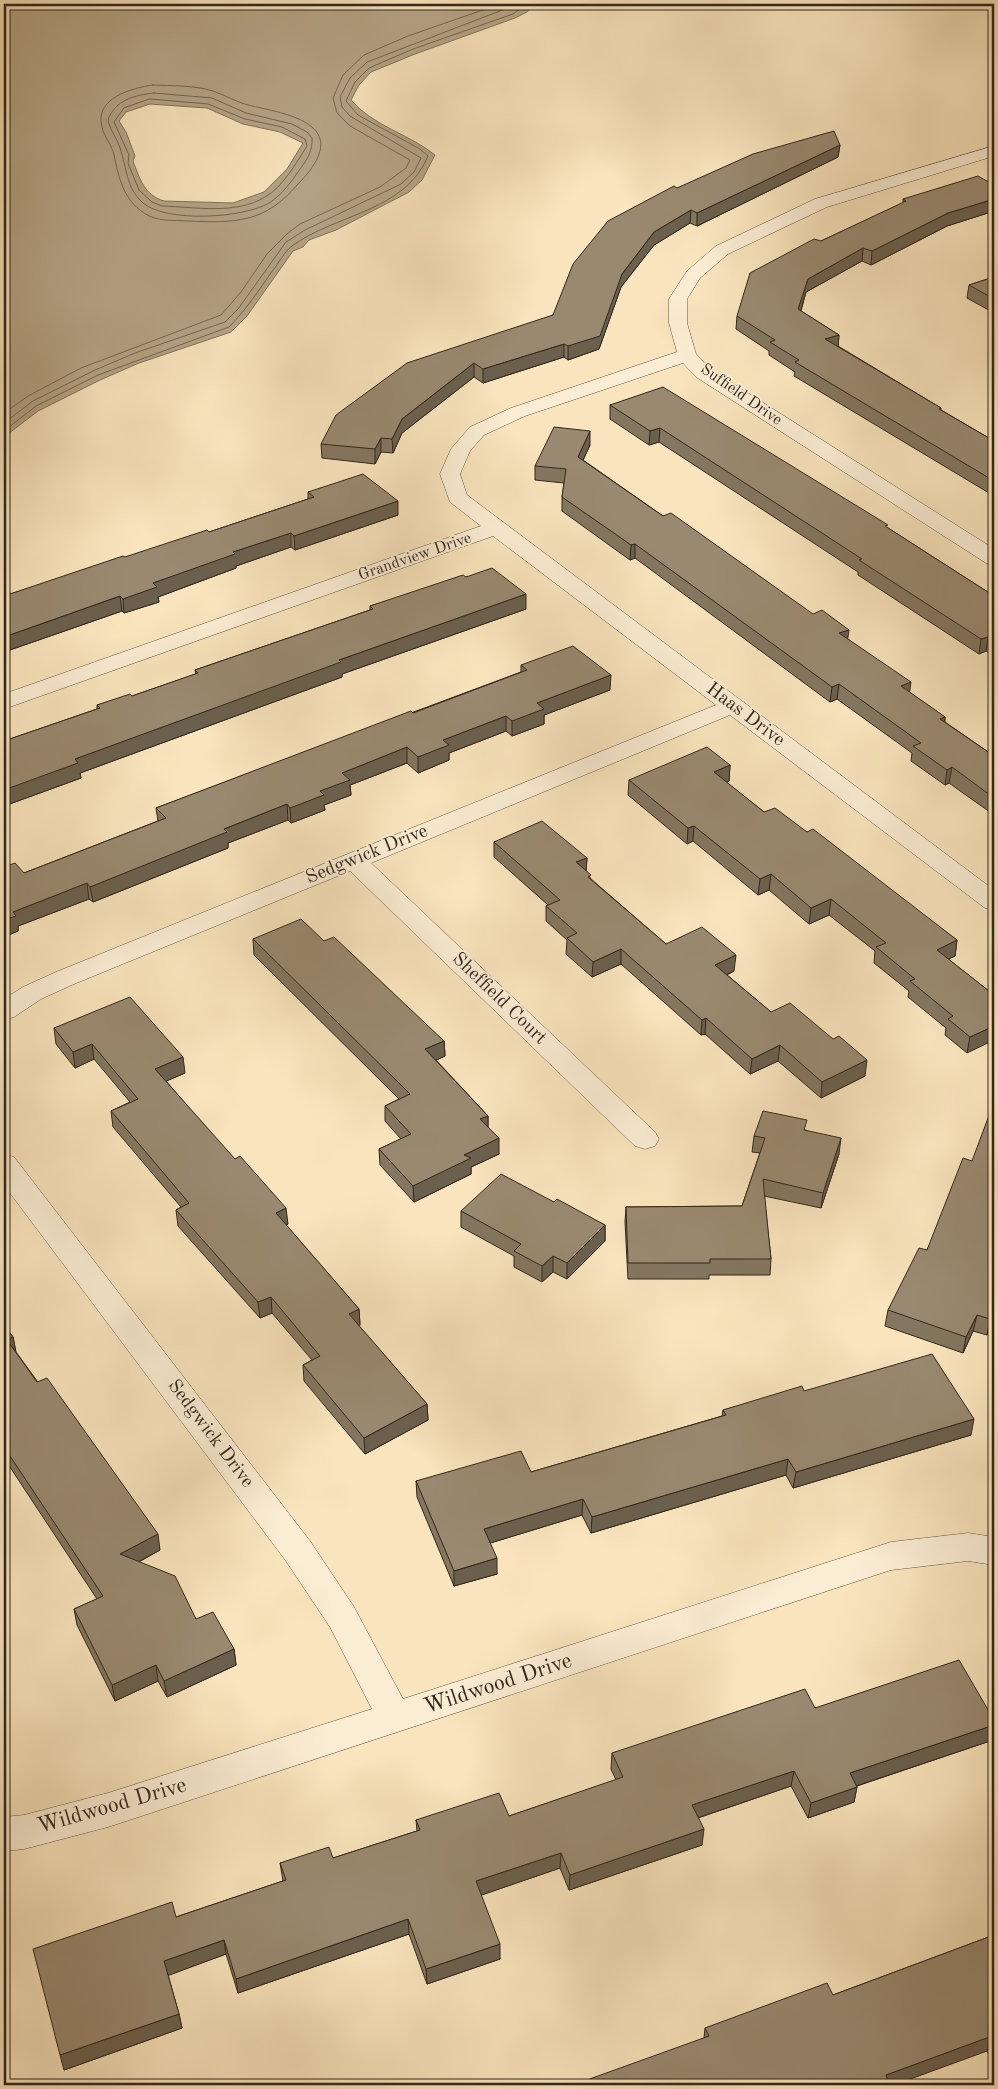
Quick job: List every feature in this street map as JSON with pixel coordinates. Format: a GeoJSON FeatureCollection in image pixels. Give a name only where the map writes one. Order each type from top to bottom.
{"type":"FeatureCollection","features":[{"type":"Feature","properties":{"kind":"street","name":"Suffield Drive"},"geometry":{"type":"LineString","coordinates":[[994,151],[821,203],[722,250],[693,275],[678,299],[678,323],[687,354],[703,373],[730,392],[994,558]]}},
{"type":"Feature","properties":{"kind":"street","name":"Grandview Drive"},"geometry":{"type":"LineString","coordinates":[[496,528],[457,498],[450,474],[461,449],[477,431],[518,412],[687,354]]}},
{"type":"Feature","properties":{"kind":"street","name":"Grandview Drive"},"geometry":{"type":"LineString","coordinates":[[4,702],[496,528]]}},
{"type":"Feature","properties":{"kind":"street","name":"Haas Drive"},"geometry":{"type":"LineString","coordinates":[[496,528],[994,902]]}},
{"type":"Feature","properties":{"kind":"street","name":"Sedgwick Drive"},"geometry":{"type":"LineString","coordinates":[[4,1012],[32,994],[66,978],[733,706]]}},
{"type":"Feature","properties":{"kind":"street","name":"Sheffield Court"},"geometry":{"type":"LineString","coordinates":[[354,860],[645,1139]]}},
{"type":"Feature","properties":{"kind":"street","name":"Sedgwick Drive"},"geometry":{"type":"LineString","coordinates":[[4,1164],[298,1551],[342,1617],[395,1718]]}},
{"type":"Feature","properties":{"kind":"street","name":"Wildwood Drive"},"geometry":{"type":"LineString","coordinates":[[4,1834],[24,1832],[108,1810],[891,1556],[968,1547],[994,1551]]}},
{"type":"Feature","properties":{"kind":"water"},"geometry":{"type":"Polygon","coordinates":[[[4,4],[533,4],[527,12],[515,18],[371,72],[359,85],[351,100],[360,109],[370,117],[435,155],[422,180],[409,192],[336,230],[309,240],[303,247],[293,251],[247,316],[231,332],[139,363],[100,380],[38,411],[4,437],[4,4]],[[150,104],[126,112],[119,121],[126,132],[135,156],[133,161],[141,180],[147,190],[157,198],[164,201],[233,203],[264,192],[287,169],[303,143],[280,132],[243,124],[207,108],[150,104]]]}},
{"type":"Feature","properties":{"kind":"building"},"geometry":{"type":"Polygon","coordinates":[[[834,131],[840,145],[697,213],[691,210],[654,232],[622,274],[600,336],[568,346],[564,344],[483,369],[474,363],[402,419],[392,439],[381,438],[375,449],[321,444],[336,415],[407,363],[553,315],[573,264],[608,221],[674,186],[677,188],[753,154],[834,131]]]}},
{"type":"Feature","properties":{"kind":"building"},"geometry":{"type":"Polygon","coordinates":[[[978,176],[994,185],[994,199],[948,213],[872,251],[863,248],[808,279],[798,309],[839,335],[825,339],[994,441],[994,481],[795,362],[799,360],[770,342],[775,340],[737,316],[750,273],[814,239],[821,241],[906,201],[903,199],[978,176]]]}},
{"type":"Feature","properties":{"kind":"building"},"geometry":{"type":"Polygon","coordinates":[[[994,277],[994,299],[969,285],[994,277]]]}},
{"type":"Feature","properties":{"kind":"building"},"geometry":{"type":"Polygon","coordinates":[[[663,387],[888,525],[885,526],[994,596],[994,641],[988,637],[981,639],[660,428],[650,431],[610,405],[663,387]]]}},
{"type":"Feature","properties":{"kind":"building"},"geometry":{"type":"Polygon","coordinates":[[[554,427],[590,431],[578,457],[663,516],[671,513],[813,614],[822,610],[849,630],[839,633],[911,682],[901,686],[945,717],[940,719],[994,756],[994,798],[952,767],[947,770],[913,746],[921,743],[839,684],[832,687],[635,544],[631,545],[562,497],[566,469],[535,466],[554,427]]]}},
{"type":"Feature","properties":{"kind":"building"},"geometry":{"type":"Polygon","coordinates":[[[363,474],[398,501],[294,536],[291,533],[233,552],[235,554],[153,583],[157,587],[123,599],[120,596],[4,637],[4,596],[123,556],[125,557],[207,530],[209,532],[314,497],[308,492],[363,474]]]}},
{"type":"Feature","properties":{"kind":"building"},"geometry":{"type":"Polygon","coordinates":[[[492,568],[526,594],[339,660],[341,662],[75,759],[78,763],[4,790],[4,741],[100,708],[97,705],[130,694],[132,696],[198,673],[195,670],[373,609],[370,606],[463,575],[466,577],[492,568]]]}},
{"type":"Feature","properties":{"kind":"building"},"geometry":{"type":"Polygon","coordinates":[[[573,646],[611,675],[537,703],[544,709],[512,721],[506,716],[443,740],[449,745],[418,757],[407,747],[342,773],[350,780],[320,791],[324,795],[290,808],[287,804],[224,829],[227,832],[90,887],[87,883],[13,912],[16,916],[4,920],[4,867],[15,863],[24,873],[166,818],[156,808],[411,711],[413,713],[527,670],[521,665],[573,646]]]}},
{"type":"Feature","properties":{"kind":"building"},"geometry":{"type":"Polygon","coordinates":[[[707,747],[730,765],[714,772],[764,812],[775,808],[807,832],[813,829],[957,940],[937,950],[994,995],[994,1026],[970,1037],[948,1019],[953,1016],[910,981],[915,979],[876,947],[886,943],[831,899],[811,908],[771,874],[760,879],[694,826],[688,828],[629,780],[707,747]]]}},
{"type":"Feature","properties":{"kind":"building"},"geometry":{"type":"Polygon","coordinates":[[[542,821],[587,858],[576,862],[591,875],[588,877],[666,944],[702,927],[736,955],[715,965],[771,1012],[790,1003],[833,1039],[839,1036],[867,1060],[822,1082],[780,1045],[752,1059],[706,1018],[702,1020],[621,949],[593,962],[567,938],[577,933],[546,906],[560,900],[494,842],[542,821]]]}},
{"type":"Feature","properties":{"kind":"building"},"geometry":{"type":"Polygon","coordinates":[[[301,919],[324,941],[334,937],[444,1041],[425,1049],[488,1116],[480,1119],[499,1138],[464,1155],[471,1158],[413,1186],[379,1149],[411,1134],[385,1106],[410,1094],[253,939],[301,919]]]}},
{"type":"Feature","properties":{"kind":"building"},"geometry":{"type":"Polygon","coordinates":[[[130,997],[183,1057],[155,1069],[235,1159],[240,1156],[286,1208],[276,1213],[359,1309],[349,1314],[427,1404],[364,1438],[303,1365],[320,1356],[271,1297],[258,1302],[176,1210],[189,1203],[111,1111],[138,1099],[92,1044],[73,1052],[54,1028],[130,997]]]}},
{"type":"Feature","properties":{"kind":"building"},"geometry":{"type":"Polygon","coordinates":[[[994,1102],[994,1310],[990,1319],[977,1315],[966,1337],[888,1310],[919,1248],[927,1250],[963,1158],[972,1161],[994,1102]]]}},
{"type":"Feature","properties":{"kind":"building"},"geometry":{"type":"Polygon","coordinates":[[[763,1111],[807,1120],[804,1130],[841,1138],[823,1193],[763,1179],[771,1259],[710,1259],[710,1263],[628,1263],[626,1207],[742,1206],[765,1138],[754,1136],[763,1111]]]}},
{"type":"Feature","properties":{"kind":"building"},"geometry":{"type":"Polygon","coordinates":[[[501,1174],[554,1202],[557,1199],[605,1225],[567,1263],[553,1256],[542,1266],[514,1251],[521,1244],[461,1211],[501,1174]]]}},
{"type":"Feature","properties":{"kind":"building"},"geometry":{"type":"Polygon","coordinates":[[[4,1325],[13,1337],[7,1340],[37,1382],[47,1378],[158,1534],[120,1554],[175,1576],[196,1619],[213,1612],[234,1649],[164,1681],[156,1665],[112,1685],[74,1609],[103,1596],[4,1447],[4,1325]]]}},
{"type":"Feature","properties":{"kind":"building"},"geometry":{"type":"Polygon","coordinates":[[[932,1354],[974,1419],[796,1472],[788,1459],[592,1517],[583,1499],[484,1529],[497,1558],[454,1571],[416,1481],[521,1451],[531,1472],[726,1415],[723,1410],[802,1386],[804,1391],[932,1354]]]}},
{"type":"Feature","properties":{"kind":"building"},"geometry":{"type":"Polygon","coordinates":[[[959,1660],[994,1720],[994,1725],[850,1773],[857,1787],[811,1803],[794,1771],[692,1805],[704,1829],[570,1875],[561,1853],[476,1881],[500,1944],[426,1969],[408,1919],[236,1979],[224,1940],[164,1961],[179,2014],[60,2055],[33,1949],[172,1902],[176,1917],[286,1880],[280,1863],[329,1847],[333,1858],[420,1830],[416,1820],[499,1793],[509,1816],[623,1777],[612,1753],[805,1689],[815,1708],[959,1660]]]}},
{"type":"Feature","properties":{"kind":"building"},"geometry":{"type":"Polygon","coordinates":[[[994,1935],[994,2041],[992,2036],[886,2075],[888,2081],[877,2085],[573,2085],[709,2036],[705,2028],[827,1983],[833,1995],[994,1935]]]}}]}
